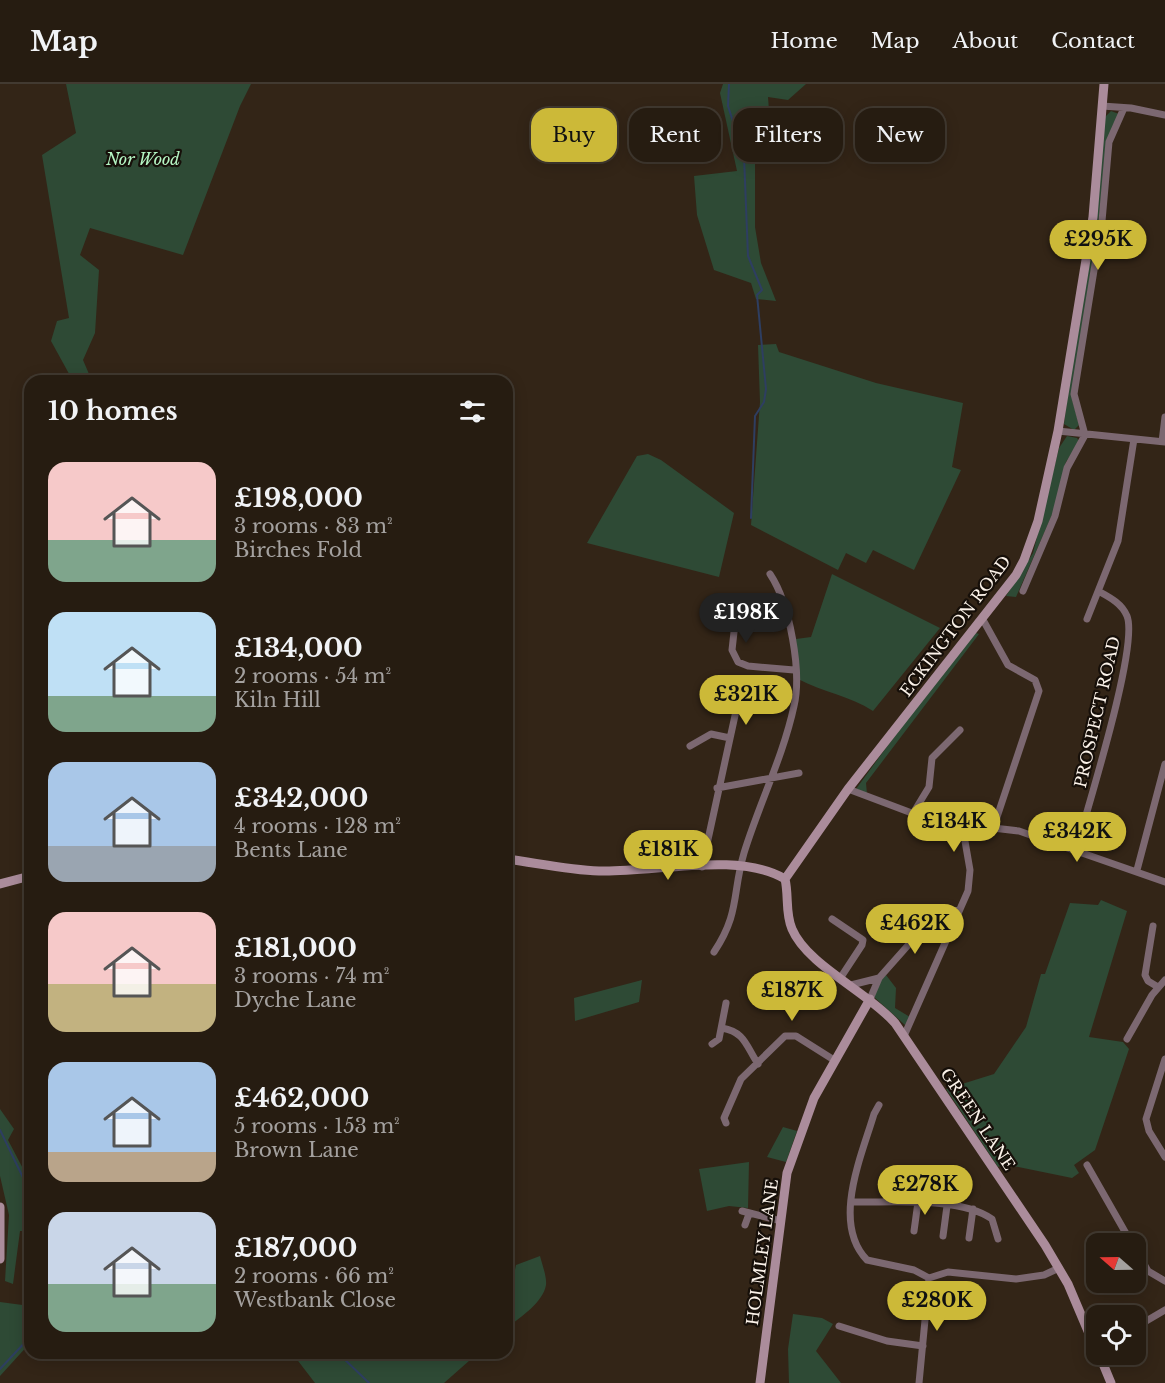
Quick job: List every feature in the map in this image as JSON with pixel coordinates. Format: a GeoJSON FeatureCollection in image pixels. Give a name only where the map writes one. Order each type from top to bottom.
{"type":"FeatureCollection","features":[{"type":"Feature","properties":{"kind":"main road","name":"ECKINGTON ROAD"},"geometry":{"type":"LineString","coordinates":[[785,879],[848,789],[1016,574],[1032,542],[1047,487],[1058,431],[1093,217],[1104,84]]}},
{"type":"Feature","properties":{"kind":"main road"},"geometry":{"type":"LineString","coordinates":[[513,860],[598,871],[741,865],[772,871],[785,879]]}},
{"type":"Feature","properties":{"kind":"main road"},"geometry":{"type":"LineString","coordinates":[[0,884],[24,878]]}},
{"type":"Feature","properties":{"kind":"main road","name":"GREEN LANE"},"geometry":{"type":"LineString","coordinates":[[785,879],[789,921],[795,936],[809,953],[889,1016],[904,1036],[1059,1268],[1086,1325]]}},
{"type":"Feature","properties":{"kind":"main road","name":"HOLMLEY LANE"},"geometry":{"type":"LineString","coordinates":[[760,1383],[783,1194],[794,1149],[804,1121],[834,1060],[870,999]]}},
{"type":"Feature","properties":{"kind":"main road"},"geometry":{"type":"LineString","coordinates":[[0,1207],[0,1259]]}},
{"type":"Feature","properties":{"kind":"main road"},"geometry":{"type":"LineString","coordinates":[[1104,1365],[1111,1383]]}},
{"type":"Feature","properties":{"kind":"street"},"geometry":{"type":"LineString","coordinates":[[1102,106],[1165,115]]}},
{"type":"Feature","properties":{"kind":"street"},"geometry":{"type":"LineString","coordinates":[[1085,435],[1074,394],[1102,222],[1109,142],[1124,108]]}},
{"type":"Feature","properties":{"kind":"street"},"geometry":{"type":"LineString","coordinates":[[1058,431],[1164,442],[1165,417]]}},
{"type":"Feature","properties":{"kind":"street","name":"ECKINGTON ROAD"},"geometry":{"type":"LineString","coordinates":[[1023,591],[1055,516],[1067,468],[1085,435]]}},
{"type":"Feature","properties":{"kind":"street"},"geometry":{"type":"LineString","coordinates":[[1087,619],[1100,592],[1119,535],[1134,440]]}},
{"type":"Feature","properties":{"kind":"street"},"geometry":{"type":"LineString","coordinates":[[714,952],[735,910],[741,865],[795,704],[788,610],[770,574]]}},
{"type":"Feature","properties":{"kind":"street","name":"PROSPECT ROAD"},"geometry":{"type":"LineString","coordinates":[[1076,850],[1120,688],[1130,632],[1123,608],[1100,592]]}},
{"type":"Feature","properties":{"kind":"street"},"geometry":{"type":"LineString","coordinates":[[717,615],[729,617],[735,623],[732,650],[738,662],[748,666],[794,670]]}},
{"type":"Feature","properties":{"kind":"street"},"geometry":{"type":"LineString","coordinates":[[982,618],[1008,665],[1035,680],[1039,691],[994,826]]}},
{"type":"Feature","properties":{"kind":"street"},"geometry":{"type":"LineString","coordinates":[[702,867],[717,788],[736,709],[710,698]]}},
{"type":"Feature","properties":{"kind":"street"},"geometry":{"type":"LineString","coordinates":[[912,815],[929,787],[932,758],[954,740],[960,730]]}},
{"type":"Feature","properties":{"kind":"street"},"geometry":{"type":"LineString","coordinates":[[690,746],[711,734],[730,738]]}},
{"type":"Feature","properties":{"kind":"street"},"geometry":{"type":"LineString","coordinates":[[1137,870],[1165,764]]}},
{"type":"Feature","properties":{"kind":"street"},"geometry":{"type":"LineString","coordinates":[[717,788],[799,773]]}},
{"type":"Feature","properties":{"kind":"street"},"geometry":{"type":"LineString","coordinates":[[848,789],[912,815],[942,823],[994,826],[1076,850],[1137,870],[1165,882]]}},
{"type":"Feature","properties":{"kind":"street"},"geometry":{"type":"LineString","coordinates":[[904,1036],[960,909],[970,880],[962,824]]}},
{"type":"Feature","properties":{"kind":"street"},"geometry":{"type":"LineString","coordinates":[[870,999],[879,978],[926,925],[960,909]]}},
{"type":"Feature","properties":{"kind":"street"},"geometry":{"type":"LineString","coordinates":[[938,918],[950,931]]}},
{"type":"Feature","properties":{"kind":"street"},"geometry":{"type":"LineString","coordinates":[[832,919],[863,940],[840,977]]}},
{"type":"Feature","properties":{"kind":"street"},"geometry":{"type":"LineString","coordinates":[[1154,926],[1145,975],[1148,981],[1158,987]]}},
{"type":"Feature","properties":{"kind":"street"},"geometry":{"type":"LineString","coordinates":[[850,985],[879,978]]}},
{"type":"Feature","properties":{"kind":"street"},"geometry":{"type":"LineString","coordinates":[[1127,1039],[1158,987],[1165,980]]}},
{"type":"Feature","properties":{"kind":"street"},"geometry":{"type":"LineString","coordinates":[[712,1044],[718,1042],[726,1003]]}},
{"type":"Feature","properties":{"kind":"street"},"geometry":{"type":"LineString","coordinates":[[722,1028],[733,1030],[741,1035],[758,1064]]}},
{"type":"Feature","properties":{"kind":"street"},"geometry":{"type":"LineString","coordinates":[[726,1123],[724,1118],[741,1079],[781,1039],[791,1035],[834,1060]]}},
{"type":"Feature","properties":{"kind":"street"},"geometry":{"type":"LineString","coordinates":[[1165,1059],[1146,1119],[1149,1131],[1165,1157]]}},
{"type":"Feature","properties":{"kind":"street"},"geometry":{"type":"LineString","coordinates":[[729,1105],[737,1108]]}},
{"type":"Feature","properties":{"kind":"street"},"geometry":{"type":"LineString","coordinates":[[879,1105],[874,1114],[851,1202],[855,1236],[867,1260],[914,1270],[929,1278],[948,1272],[1016,1279],[1044,1275],[1059,1268]]}},
{"type":"Feature","properties":{"kind":"street"},"geometry":{"type":"LineString","coordinates":[[1087,1165],[1126,1233]]}},
{"type":"Feature","properties":{"kind":"street"},"geometry":{"type":"LineString","coordinates":[[851,1202],[918,1202],[973,1209],[992,1219],[998,1239]]}},
{"type":"Feature","properties":{"kind":"street"},"geometry":{"type":"LineString","coordinates":[[914,1231],[918,1202]]}},
{"type":"Feature","properties":{"kind":"street"},"geometry":{"type":"LineString","coordinates":[[943,1236],[947,1206]]}},
{"type":"Feature","properties":{"kind":"street"},"geometry":{"type":"LineString","coordinates":[[969,1238],[973,1209]]}},
{"type":"Feature","properties":{"kind":"street"},"geometry":{"type":"LineString","coordinates":[[745,1225],[746,1213],[781,1221]]}},
{"type":"Feature","properties":{"kind":"street"},"geometry":{"type":"LineString","coordinates":[[1146,1268],[1165,1281]]}},
{"type":"Feature","properties":{"kind":"street"},"geometry":{"type":"LineString","coordinates":[[919,1383],[929,1278]]}},
{"type":"Feature","properties":{"kind":"street"},"geometry":{"type":"LineString","coordinates":[[1146,1321],[1165,1310]]}},
{"type":"Feature","properties":{"kind":"street"},"geometry":{"type":"LineString","coordinates":[[839,1326],[887,1341],[923,1346]]}},
{"type":"Feature","properties":{"kind":"green space","name":"Nor Wood"},"geometry":{"type":"Polygon","coordinates":[[[66,84],[251,84],[240,106],[183,255],[90,228],[80,255],[99,270],[95,333],[83,360],[89,375],[70,375],[51,341],[57,321],[69,318],[42,155],[76,133],[66,84]]]}},
{"type":"Feature","properties":{"kind":"green space"},"geometry":{"type":"Polygon","coordinates":[[[723,84],[806,84],[788,100],[768,97],[769,108],[733,108],[733,153],[720,93],[723,84]]]}},
{"type":"Feature","properties":{"kind":"green space"},"geometry":{"type":"Polygon","coordinates":[[[1111,111],[1119,114],[1112,127],[1072,399],[1079,425],[1074,430],[1064,424],[1105,117],[1111,111]]]}},
{"type":"Feature","properties":{"kind":"green space"},"geometry":{"type":"Polygon","coordinates":[[[735,162],[755,162],[755,227],[761,263],[776,301],[756,299],[751,283],[714,270],[697,215],[694,176],[737,171],[735,162]]]}},
{"type":"Feature","properties":{"kind":"green space"},"geometry":{"type":"Polygon","coordinates":[[[776,344],[779,352],[876,383],[963,403],[952,467],[961,470],[914,570],[873,550],[866,563],[846,553],[838,570],[751,525],[760,402],[758,345],[776,344]]]}},
{"type":"Feature","properties":{"kind":"green space"},"geometry":{"type":"Polygon","coordinates":[[[1067,436],[1077,438],[1079,441],[1066,462],[1055,508],[1016,597],[1006,596],[1033,553],[1059,448],[1067,436]]]}},
{"type":"Feature","properties":{"kind":"green space"},"geometry":{"type":"Polygon","coordinates":[[[648,454],[661,460],[734,513],[719,577],[587,543],[637,456],[648,454]]]}},
{"type":"Feature","properties":{"kind":"green space"},"geometry":{"type":"Polygon","coordinates":[[[832,574],[940,628],[873,711],[798,679],[796,639],[811,637],[832,574]]]}},
{"type":"Feature","properties":{"kind":"green space"},"geometry":{"type":"Polygon","coordinates":[[[976,633],[979,634],[866,783],[867,794],[856,789],[924,696],[976,633]]]}},
{"type":"Feature","properties":{"kind":"green space"},"geometry":{"type":"Polygon","coordinates":[[[1101,900],[1127,911],[1089,1037],[1123,1042],[1129,1049],[1095,1150],[1074,1165],[1079,1173],[1072,1178],[1004,1164],[998,1167],[946,1089],[994,1074],[1026,1027],[1041,974],[1045,974],[1070,903],[1098,905],[1101,900]]]}},
{"type":"Feature","properties":{"kind":"green space"},"geometry":{"type":"Polygon","coordinates":[[[886,975],[896,988],[895,1008],[910,1017],[905,1025],[874,997],[880,981],[886,975]]]}},
{"type":"Feature","properties":{"kind":"green space"},"geometry":{"type":"Polygon","coordinates":[[[642,980],[639,1002],[575,1021],[574,998],[642,980]]]}},
{"type":"Feature","properties":{"kind":"green space"},"geometry":{"type":"Polygon","coordinates":[[[0,1109],[14,1129],[8,1140],[24,1171],[24,1231],[20,1231],[13,1284],[5,1281],[9,1215],[0,1176],[0,1109]]]}},
{"type":"Feature","properties":{"kind":"green space"},"geometry":{"type":"Polygon","coordinates":[[[783,1127],[797,1131],[786,1162],[767,1157],[783,1127]]]}},
{"type":"Feature","properties":{"kind":"green space"},"geometry":{"type":"Polygon","coordinates":[[[749,1162],[748,1208],[729,1206],[707,1211],[699,1169],[749,1162]]]}},
{"type":"Feature","properties":{"kind":"green space"},"geometry":{"type":"Polygon","coordinates":[[[540,1256],[546,1285],[540,1298],[513,1323],[513,1279],[516,1265],[540,1256]]]}},
{"type":"Feature","properties":{"kind":"green space"},"geometry":{"type":"Polygon","coordinates":[[[0,1302],[24,1305],[24,1350],[0,1376],[0,1302]]]}},
{"type":"Feature","properties":{"kind":"green space"},"geometry":{"type":"Polygon","coordinates":[[[793,1314],[822,1318],[833,1324],[816,1351],[841,1383],[789,1383],[788,1349],[793,1314]]]}},
{"type":"Feature","properties":{"kind":"green space"},"geometry":{"type":"Polygon","coordinates":[[[297,1359],[471,1359],[444,1383],[315,1383],[297,1359]]]}},
{"type":"Feature","properties":{"kind":"waterway"},"geometry":{"type":"LineString","coordinates":[[729,84],[728,106],[744,156],[748,256],[762,290],[757,295],[766,389],[764,402],[755,416],[751,518]]}},
{"type":"Feature","properties":{"kind":"waterway"},"geometry":{"type":"LineString","coordinates":[[0,1130],[24,1180]]}},
{"type":"Feature","properties":{"kind":"waterway"},"geometry":{"type":"LineString","coordinates":[[0,1369],[24,1343]]}},
{"type":"Feature","properties":{"kind":"waterway"},"geometry":{"type":"LineString","coordinates":[[344,1359],[369,1383]]}}]}
